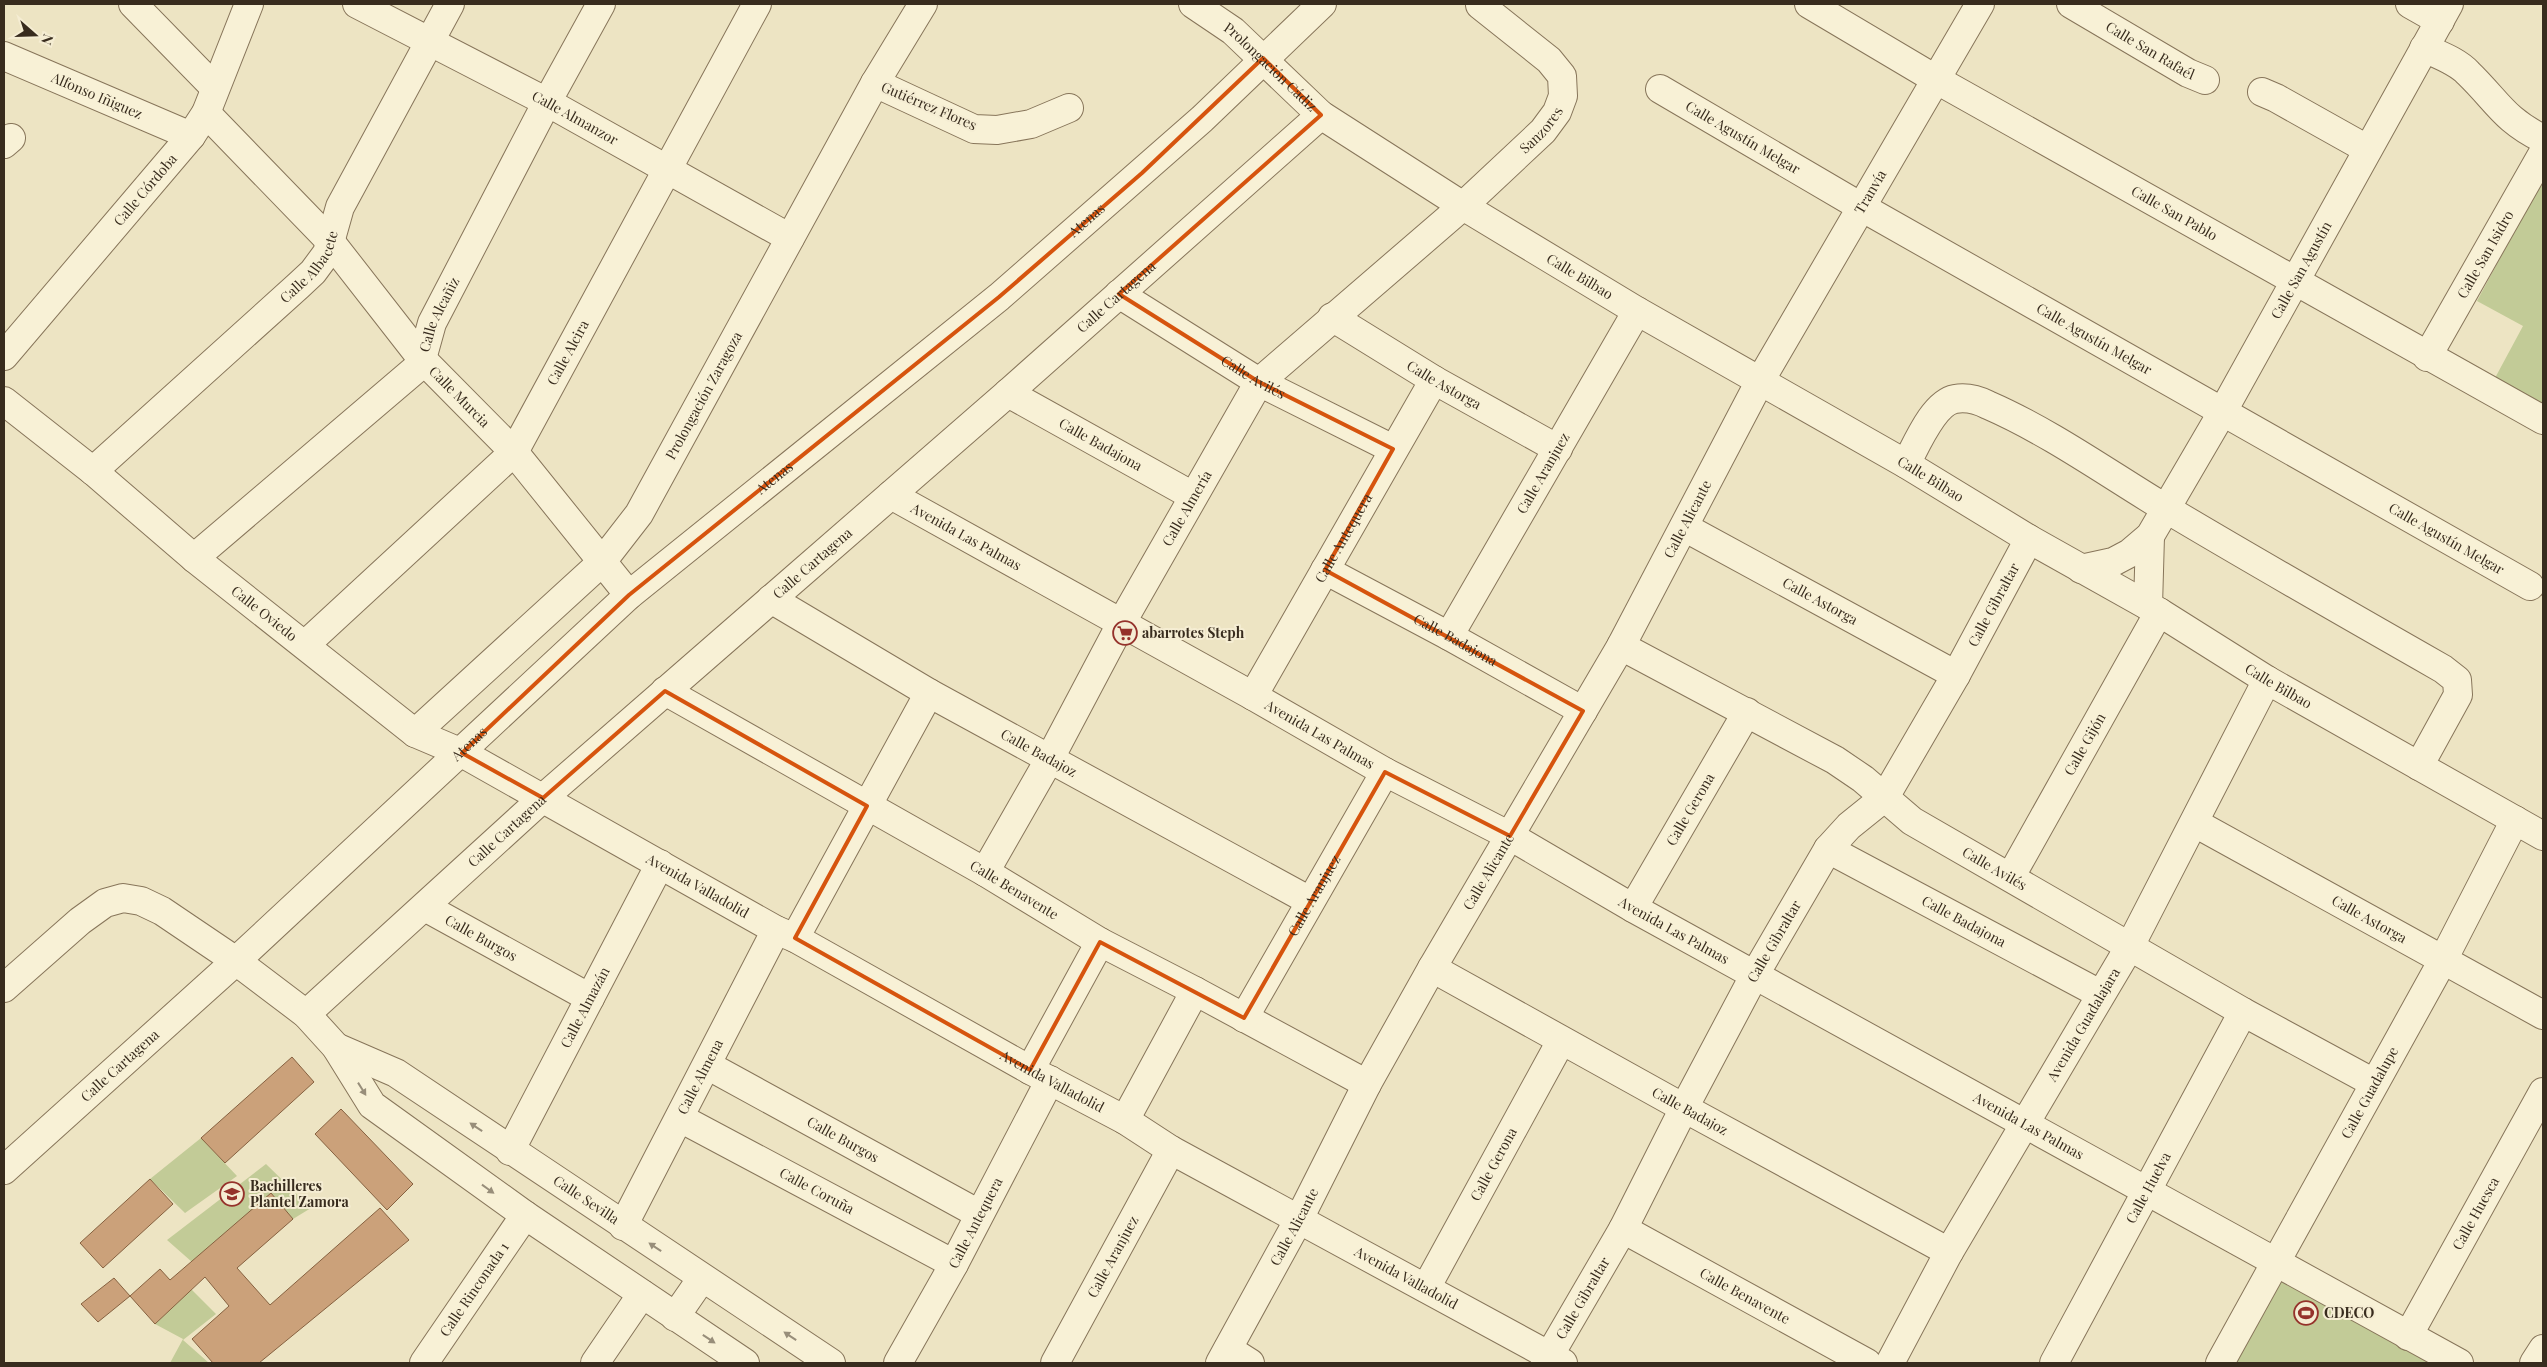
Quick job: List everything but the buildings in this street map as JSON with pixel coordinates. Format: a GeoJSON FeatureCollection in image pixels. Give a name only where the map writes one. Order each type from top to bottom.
{"type":"FeatureCollection","features":[{"type":"Feature","properties":{"kind":"street"},"geometry":{"type":"LineString","coordinates":[[134,4],[214,88]]}},
{"type":"Feature","properties":{"kind":"street","name":"Calle Córdoba"},"geometry":{"type":"LineString","coordinates":[[4,356],[191,136],[206,113],[214,88],[249,4]]}},
{"type":"Feature","properties":{"kind":"street","name":"Calle Almanzor"},"geometry":{"type":"LineString","coordinates":[[357,4],[546,102],[790,238]]}},
{"type":"Feature","properties":{"kind":"street","name":"Calle Albacete"},"geometry":{"type":"LineString","coordinates":[[93,471],[313,272],[327,253],[340,207],[450,4]]}},
{"type":"Feature","properties":{"kind":"street","name":"Calle Alcañiz"},"geometry":{"type":"LineString","coordinates":[[194,558],[406,379],[422,359],[432,323],[546,102],[601,4]]}},
{"type":"Feature","properties":{"kind":"street","name":"Calle Alcira"},"geometry":{"type":"LineString","coordinates":[[306,644],[514,452],[757,4]]}},
{"type":"Feature","properties":{"kind":"street","name":"Prolongación Zaragoza"},"geometry":{"type":"LineString","coordinates":[[415,732],[601,563],[639,514],[875,83],[922,4]]}},
{"type":"Feature","properties":{"kind":"street","name":"Prolongación Cádiz"},"geometry":{"type":"LineString","coordinates":[[1193,4],[1233,31],[1263,58],[1284,82],[1321,115]]}},
{"type":"Feature","properties":{"kind":"street","name":"Atenas"},"geometry":{"type":"LineString","coordinates":[[236,961],[462,753],[629,595],[999,297],[1202,119],[1263,58],[1322,4]]}},
{"type":"Feature","properties":{"kind":"street","name":"Calle San Pablo"},"geometry":{"type":"LineString","coordinates":[[1809,4],[1937,80],[2296,280],[2427,357],[2543,420]]}},
{"type":"Feature","properties":{"kind":"street","name":"Tranvía"},"geometry":{"type":"LineString","coordinates":[[1760,381],[1863,208],[1980,4]]}},
{"type":"Feature","properties":{"kind":"street","name":"Calle San Rafaél"},"geometry":{"type":"LineString","coordinates":[[2071,4],[2188,73],[2205,80]]}},
{"type":"Feature","properties":{"kind":"street"},"geometry":{"type":"LineString","coordinates":[[2410,4],[2444,12]]}},
{"type":"Feature","properties":{"kind":"street","name":"Sanzores"},"geometry":{"type":"LineString","coordinates":[[1463,206],[1543,130],[1557,112],[1563,96],[1562,76],[1549,60],[1480,6]]}},
{"type":"Feature","properties":{"kind":"street","name":"Calle San Agustín"},"geometry":{"type":"LineString","coordinates":[[2081,569],[2113,562],[2130,553],[2150,536],[2223,411],[2444,12]]}},
{"type":"Feature","properties":{"kind":"street"},"geometry":{"type":"LineString","coordinates":[[2424,48],[2456,63],[2468,72],[2508,118],[2543,139]]}},
{"type":"Feature","properties":{"kind":"street","name":"Alfonso Iñiguez"},"geometry":{"type":"LineString","coordinates":[[4,56],[191,136]]}},
{"type":"Feature","properties":{"kind":"street","name":"Gutiérrez Flores"},"geometry":{"type":"LineString","coordinates":[[875,83],[974,129],[997,130],[1031,124],[1070,108]]}},
{"type":"Feature","properties":{"kind":"street","name":"Calle Agustín Melgar"},"geometry":{"type":"LineString","coordinates":[[1660,89],[1863,208],[2530,586]]}},
{"type":"Feature","properties":{"kind":"street"},"geometry":{"type":"LineString","coordinates":[[2262,92],[2367,148]]}},
{"type":"Feature","properties":{"kind":"street","name":"Calle Murcia"},"geometry":{"type":"LineString","coordinates":[[206,113],[330,241],[422,359],[514,452],[601,563],[629,595]]}},
{"type":"Feature","properties":{"kind":"street","name":"Calle Bilbao"},"geometry":{"type":"LineString","coordinates":[[1321,115],[1463,206],[1636,311],[1906,464],[2081,569],[2154,609],[2268,680],[2543,836]]}},
{"type":"Feature","properties":{"kind":"street","name":"Calle Cartagena"},"geometry":{"type":"LineString","coordinates":[[306,1014],[543,798],[1008,393],[1321,115]]}},
{"type":"Feature","properties":{"kind":"street","name":"Calle San Isidro"},"geometry":{"type":"LineString","coordinates":[[2427,357],[2543,153]]}},
{"type":"Feature","properties":{"kind":"street","name":"Calle Almería"},"geometry":{"type":"LineString","coordinates":[[985,872],[1049,760],[1122,622],[1259,382],[1332,317],[1463,206]]}},
{"type":"Feature","properties":{"kind":"street","name":"Calle Avilés"},"geometry":{"type":"LineString","coordinates":[[1119,294],[1259,382],[1392,449]]}},
{"type":"Feature","properties":{"kind":"street","name":"Calle Aranjuez"},"geometry":{"type":"LineString","coordinates":[[1449,636],[1636,311]]}},
{"type":"Feature","properties":{"kind":"street","name":"Calle Astorga"},"geometry":{"type":"LineString","coordinates":[[1332,317],[1434,380],[1558,449]]}},
{"type":"Feature","properties":{"kind":"street","name":"Calle Antequera"},"geometry":{"type":"LineString","coordinates":[[1253,696],[1392,449],[1434,380]]}},
{"type":"Feature","properties":{"kind":"street","name":"Calle Alicante"},"geometry":{"type":"LineString","coordinates":[[1232,1359],[1367,1084],[1432,968],[1621,646],[1760,381]]}},
{"type":"Feature","properties":{"kind":"street","name":"Calle Badajona"},"geometry":{"type":"LineString","coordinates":[[1008,393],[1193,496]]}},
{"type":"Feature","properties":{"kind":"street"},"geometry":{"type":"LineString","coordinates":[[1906,464],[1932,416],[1953,399],[1971,399],[2018,420],[2166,509],[2443,669],[2457,680],[2458,695],[2419,766]]}},
{"type":"Feature","properties":{"kind":"street","name":"Calle Oviedo"},"geometry":{"type":"LineString","coordinates":[[4,401],[93,471],[194,558],[306,644],[415,732],[462,753],[543,798]]}},
{"type":"Feature","properties":{"kind":"street","name":"Avenida Las Palmas"},"geometry":{"type":"LineString","coordinates":[[890,495],[1122,622],[1385,772],[1510,836],[1754,976],[2275,1264],[2459,1363]]}},
{"type":"Feature","properties":{"kind":"street","name":"Calle Astorga"},"geometry":{"type":"LineString","coordinates":[[1684,527],[1956,675]]}},
{"type":"Feature","properties":{"kind":"street","name":"Calle San Agustín"},"geometry":{"type":"LineString","coordinates":[[2150,536],[2154,609]]}},
{"type":"Feature","properties":{"kind":"street","name":"Calle Gibraltar"},"geometry":{"type":"LineString","coordinates":[[1552,1361],[1623,1229],[1754,976],[1828,849],[1849,826],[1885,797],[1956,675],[2030,539]]}},
{"type":"Feature","properties":{"kind":"street","name":"Calle Badajona"},"geometry":{"type":"LineString","coordinates":[[1325,570],[1449,636],[1583,711]]}},
{"type":"Feature","properties":{"kind":"street","name":"Calle Badajoz"},"geometry":{"type":"LineString","coordinates":[[771,599],[929,693],[1310,901]]}},
{"type":"Feature","properties":{"kind":"street","name":"Calle Gijón"},"geometry":{"type":"LineString","coordinates":[[2011,876],[2154,609]]}},
{"type":"Feature","properties":{"kind":"street","name":"Calle Avilés"},"geometry":{"type":"LineString","coordinates":[[1621,646],[1835,760],[1885,797],[1912,821],[2011,876],[2243,1012],[2374,1083]]}},
{"type":"Feature","properties":{"kind":"street","name":"Avenida Guadalajara"},"geometry":{"type":"LineString","coordinates":[[1890,1363],[1949,1252],[2130,946],[2268,680]]}},
{"type":"Feature","properties":{"kind":"street","name":"Calle Benavente"},"geometry":{"type":"LineString","coordinates":[[665,691],[985,872],[1100,942],[1367,1084]]}},
{"type":"Feature","properties":{"kind":"street","name":"Calle Almena"},"geometry":{"type":"LineString","coordinates":[[623,1226],[707,1065],[786,934],[867,806],[929,693]]}},
{"type":"Feature","properties":{"kind":"street","name":"Calle Gerona"},"geometry":{"type":"LineString","coordinates":[[1633,908],[1747,712]]}},
{"type":"Feature","properties":{"kind":"street","name":"Calle Aranjuez"},"geometry":{"type":"LineString","coordinates":[[1244,1018],[1385,772]]}},
{"type":"Feature","properties":{"kind":"street","name":"Avenida Valladolid"},"geometry":{"type":"LineString","coordinates":[[543,798],[1124,1120],[1171,1150],[1426,1288],[1552,1361]]}},
{"type":"Feature","properties":{"kind":"street","name":"Calle Guadalupe"},"geometry":{"type":"LineString","coordinates":[[2220,1363],[2443,960],[2515,820]]}},
{"type":"Feature","properties":{"kind":"street","name":"Calle Astorga"},"geometry":{"type":"LineString","coordinates":[[2195,823],[2543,1015]]}},
{"type":"Feature","properties":{"kind":"street","name":"Calle Badajona"},"geometry":{"type":"LineString","coordinates":[[1828,849],[2100,994]]}},
{"type":"Feature","properties":{"kind":"street","name":"Calle Almazán"},"geometry":{"type":"LineString","coordinates":[[510,1151],[660,864]]}},
{"type":"Feature","properties":{"kind":"street","name":"Calle Sevilla"},"geometry":{"type":"LineString","coordinates":[[4,988],[80,921],[105,904],[123,898],[141,901],[162,911],[236,961],[306,1014],[336,1047],[372,1105],[524,1215],[745,1363]]}},
{"type":"Feature","properties":{"kind":"street","name":"Calle Burgos"},"geometry":{"type":"LineString","coordinates":[[425,906],[590,998]]}},
{"type":"Feature","properties":{"kind":"street","name":"Calle Antequera"},"geometry":{"type":"LineString","coordinates":[[898,1363],[954,1264],[979,1214],[1100,942]]}},
{"type":"Feature","properties":{"kind":"street","name":"Calle Cartagena"},"geometry":{"type":"LineString","coordinates":[[4,1170],[236,961]]}},
{"type":"Feature","properties":{"kind":"street","name":"Calle Badajoz"},"geometry":{"type":"LineString","coordinates":[[1432,968],[1561,1041],[1949,1252]]}},
{"type":"Feature","properties":{"kind":"street"},"geometry":{"type":"LineString","coordinates":[[1124,1120],[1195,991]]}},
{"type":"Feature","properties":{"kind":"street","name":"Calle Huelva"},"geometry":{"type":"LineString","coordinates":[[2054,1363],[2243,1012]]}},
{"type":"Feature","properties":{"kind":"street","name":"Calle Gerona"},"geometry":{"type":"LineString","coordinates":[[1426,1288],[1561,1041]]}},
{"type":"Feature","properties":{"kind":"street","name":"Calle Sevilla"},"geometry":{"type":"LineString","coordinates":[[336,1047],[396,1073],[510,1151],[831,1363]]}},
{"type":"Feature","properties":{"kind":"street","name":"Calle Burgos"},"geometry":{"type":"LineString","coordinates":[[707,1065],[979,1214]]}},
{"type":"Feature","properties":{"kind":"street","name":"Calle Huesca"},"geometry":{"type":"LineString","coordinates":[[2408,1336],[2543,1092]]}},
{"type":"Feature","properties":{"kind":"street","name":"Calle Coruña"},"geometry":{"type":"LineString","coordinates":[[680,1118],[954,1264]]}},
{"type":"Feature","properties":{"kind":"street","name":"Calle Aranjuez"},"geometry":{"type":"LineString","coordinates":[[1055,1363],[1171,1150]]}},
{"type":"Feature","properties":{"kind":"street","name":"Calle Rinconada 1"},"geometry":{"type":"LineString","coordinates":[[424,1363],[524,1215]]}},
{"type":"Feature","properties":{"kind":"street","name":"Calle Benavente"},"geometry":{"type":"LineString","coordinates":[[1623,1229],[1867,1363]]}},
{"type":"Feature","properties":{"kind":"street"},"geometry":{"type":"LineString","coordinates":[[675,1317],[702,1278]]}},
{"type":"Feature","properties":{"kind":"street"},"geometry":{"type":"LineString","coordinates":[[595,1363],[642,1294]]}},
{"type":"Feature","properties":{"kind":"street"},"geometry":{"type":"LineString","coordinates":[[2534,1363],[2543,1349]]}},
{"type":"Feature","properties":{"kind":"highlighted area"},"geometry":{"type":"Polygon","coordinates":[[[1263,58],[1321,115],[1119,294],[1259,382],[1393,449],[1325,570],[1583,711],[1510,836],[1385,772],[1244,1018],[1100,942],[1030,1070],[795,938],[867,806],[665,691],[543,798],[462,753],[629,595],[999,297],[1142,173],[1263,58]]]}},
{"type":"Feature","properties":{"kind":"green space"},"geometry":{"type":"Polygon","coordinates":[[[2543,178],[2543,404],[2495,378],[2523,326],[2477,301],[2543,178]]]}},
{"type":"Feature","properties":{"kind":"green space"},"geometry":{"type":"Polygon","coordinates":[[[201,1138],[237,1176],[185,1213],[150,1179],[201,1138]]]}},
{"type":"Feature","properties":{"kind":"green space"},"geometry":{"type":"Polygon","coordinates":[[[266,1164],[311,1208],[293,1219],[272,1194],[192,1262],[167,1240],[266,1164]]]}},
{"type":"Feature","properties":{"kind":"green space","name":"CDECO"},"geometry":{"type":"Polygon","coordinates":[[[2275,1264],[2455,1363],[2218,1363],[2275,1264]]]}},
{"type":"Feature","properties":{"kind":"green space"},"geometry":{"type":"Polygon","coordinates":[[[191,1289],[216,1314],[183,1340],[209,1363],[170,1363],[183,1339],[155,1324],[191,1289]]]}},
{"type":"Feature","properties":{"kind":"place","name":"abarrotes Steph"},"geometry":{"type":"Point","coordinates":[1125,633]}},
{"type":"Feature","properties":{"kind":"place","name":"Bachilleres Plantel Zamora"},"geometry":{"type":"Point","coordinates":[232,1194]}},
{"type":"Feature","properties":{"kind":"place","name":"CDECO"},"geometry":{"type":"Point","coordinates":[2306,1313]}}]}
